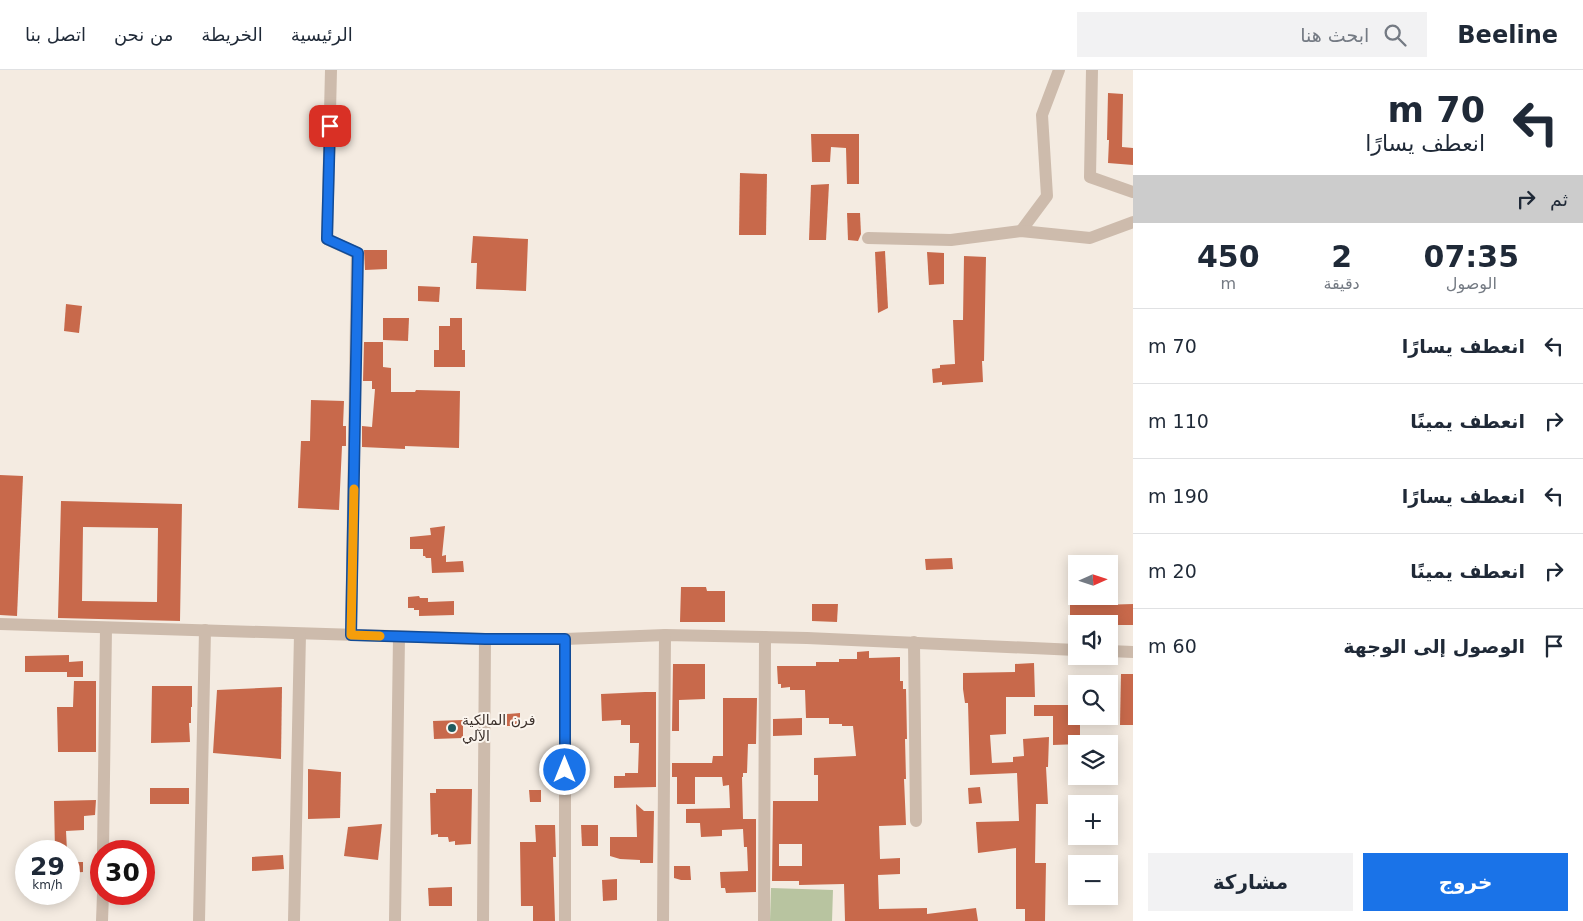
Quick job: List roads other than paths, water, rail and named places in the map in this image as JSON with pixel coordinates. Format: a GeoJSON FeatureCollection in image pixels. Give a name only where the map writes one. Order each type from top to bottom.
{"type":"FeatureCollection","features":[{"type":"Feature","properties":{"kind":"street"},"geometry":{"type":"LineString","coordinates":[[331,70],[327,239],[358,253],[351,635]]}},
{"type":"Feature","properties":{"kind":"street"},"geometry":{"type":"LineString","coordinates":[[1021,231],[1047,196],[1042,115],[1059,70]]}},
{"type":"Feature","properties":{"kind":"street"},"geometry":{"type":"LineString","coordinates":[[1092,70],[1090,178],[1133,192]]}},
{"type":"Feature","properties":{"kind":"street"},"geometry":{"type":"LineString","coordinates":[[868,238],[951,240],[1021,231],[1090,238],[1133,222]]}},
{"type":"Feature","properties":{"kind":"street"},"geometry":{"type":"LineString","coordinates":[[0,624],[485,639],[565,639],[665,635],[765,637],[1068,650]]}},
{"type":"Feature","properties":{"kind":"street"},"geometry":{"type":"LineString","coordinates":[[103,840],[106,628]]}},
{"type":"Feature","properties":{"kind":"street"},"geometry":{"type":"LineString","coordinates":[[199,921],[205,630]]}},
{"type":"Feature","properties":{"kind":"street"},"geometry":{"type":"LineString","coordinates":[[294,921],[300,634]]}},
{"type":"Feature","properties":{"kind":"street"},"geometry":{"type":"LineString","coordinates":[[663,921],[665,635]]}},
{"type":"Feature","properties":{"kind":"street"},"geometry":{"type":"LineString","coordinates":[[394,921],[399,637]]}},
{"type":"Feature","properties":{"kind":"street"},"geometry":{"type":"LineString","coordinates":[[764,921],[765,637]]}},
{"type":"Feature","properties":{"kind":"street"},"geometry":{"type":"LineString","coordinates":[[483,921],[485,639]]}},
{"type":"Feature","properties":{"kind":"street"},"geometry":{"type":"LineString","coordinates":[[565,639],[565,921]]}},
{"type":"Feature","properties":{"kind":"street"},"geometry":{"type":"LineString","coordinates":[[914,642],[916,820]]}},
{"type":"Feature","properties":{"kind":"street"},"geometry":{"type":"LineString","coordinates":[[1118,651],[1133,652]]}},
{"type":"Feature","properties":{"kind":"street"},"geometry":{"type":"LineString","coordinates":[[102,921],[103,905]]}},
{"type":"Feature","properties":{"kind":"place","name":"فرن المالكية الآلي"},"geometry":{"type":"Point","coordinates":[452,728]}}]}
